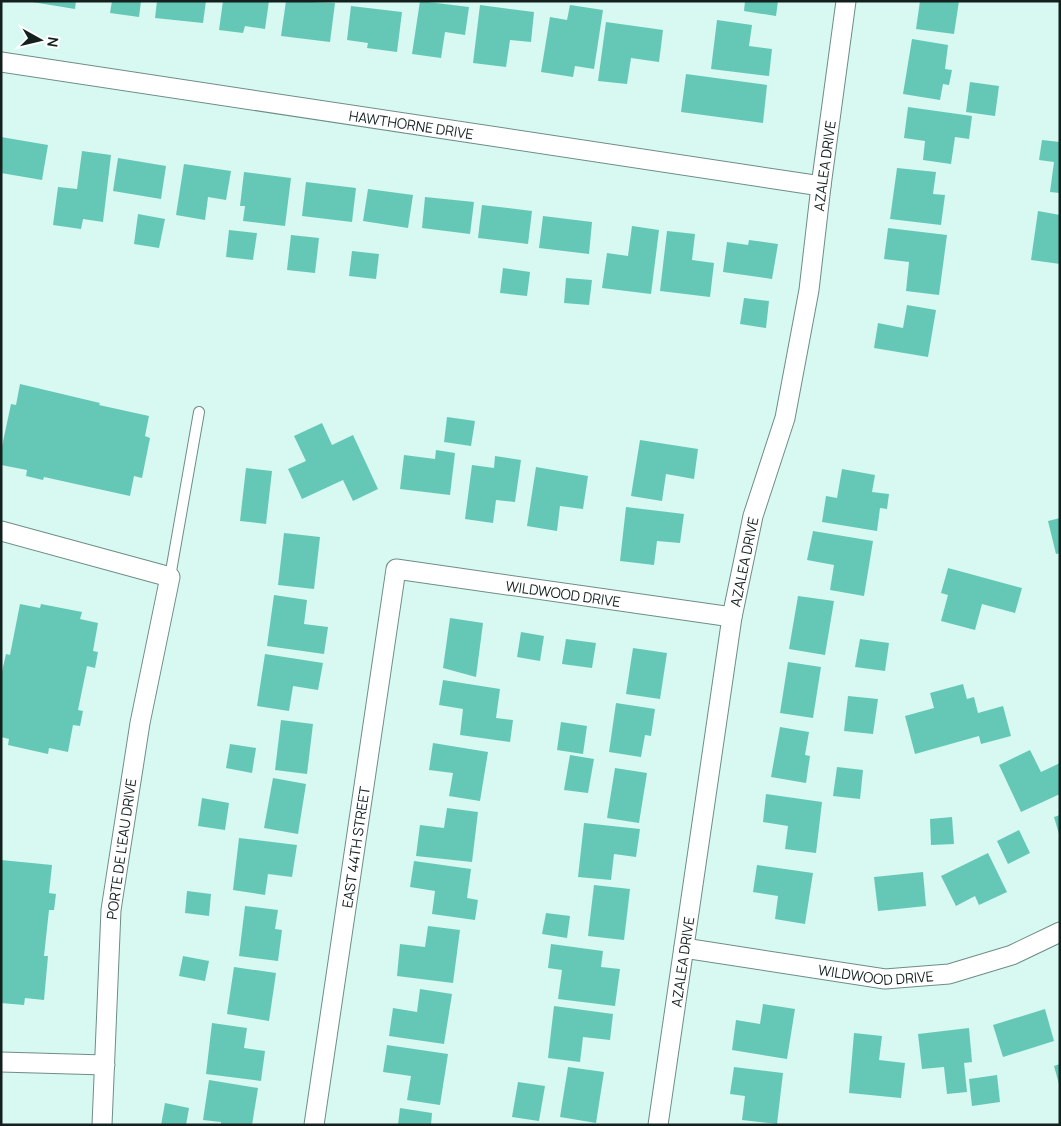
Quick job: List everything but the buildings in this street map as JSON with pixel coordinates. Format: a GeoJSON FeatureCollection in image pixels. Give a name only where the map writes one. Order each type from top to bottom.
{"type":"FeatureCollection","features":[{"type":"Feature","properties":{"kind":"street","name":"AZALEA DRIVE"},"geometry":{"type":"LineString","coordinates":[[658,1125],[732,618],[753,516],[785,418],[808,290],[846,1]]}},
{"type":"Feature","properties":{"kind":"street","name":"HAWTHORNE DRIVE"},"geometry":{"type":"LineString","coordinates":[[1,62],[821,186]]}},
{"type":"Feature","properties":{"kind":"street"},"geometry":{"type":"LineString","coordinates":[[1,531],[170,577]]}},
{"type":"Feature","properties":{"kind":"street","name":"WILDWOOD DRIVE"},"geometry":{"type":"LineString","coordinates":[[396,569],[732,618]]}},
{"type":"Feature","properties":{"kind":"street","name":"EAST 44TH STREET"},"geometry":{"type":"LineString","coordinates":[[314,1125],[396,569]]}},
{"type":"Feature","properties":{"kind":"street","name":"PORTE DE L'EAU DRIVE"},"geometry":{"type":"LineString","coordinates":[[102,1125],[111,910],[140,723],[170,577]]}},
{"type":"Feature","properties":{"kind":"street","name":"WILDWOOD DRIVE"},"geometry":{"type":"LineString","coordinates":[[684,948],[885,979],[949,974],[1012,955],[1060,932]]}},
{"type":"Feature","properties":{"kind":"street"},"geometry":{"type":"LineString","coordinates":[[1,1062],[105,1065]]}},
{"type":"Feature","properties":{"kind":"lane"},"geometry":{"type":"LineString","coordinates":[[170,577],[199,412]]}}]}
